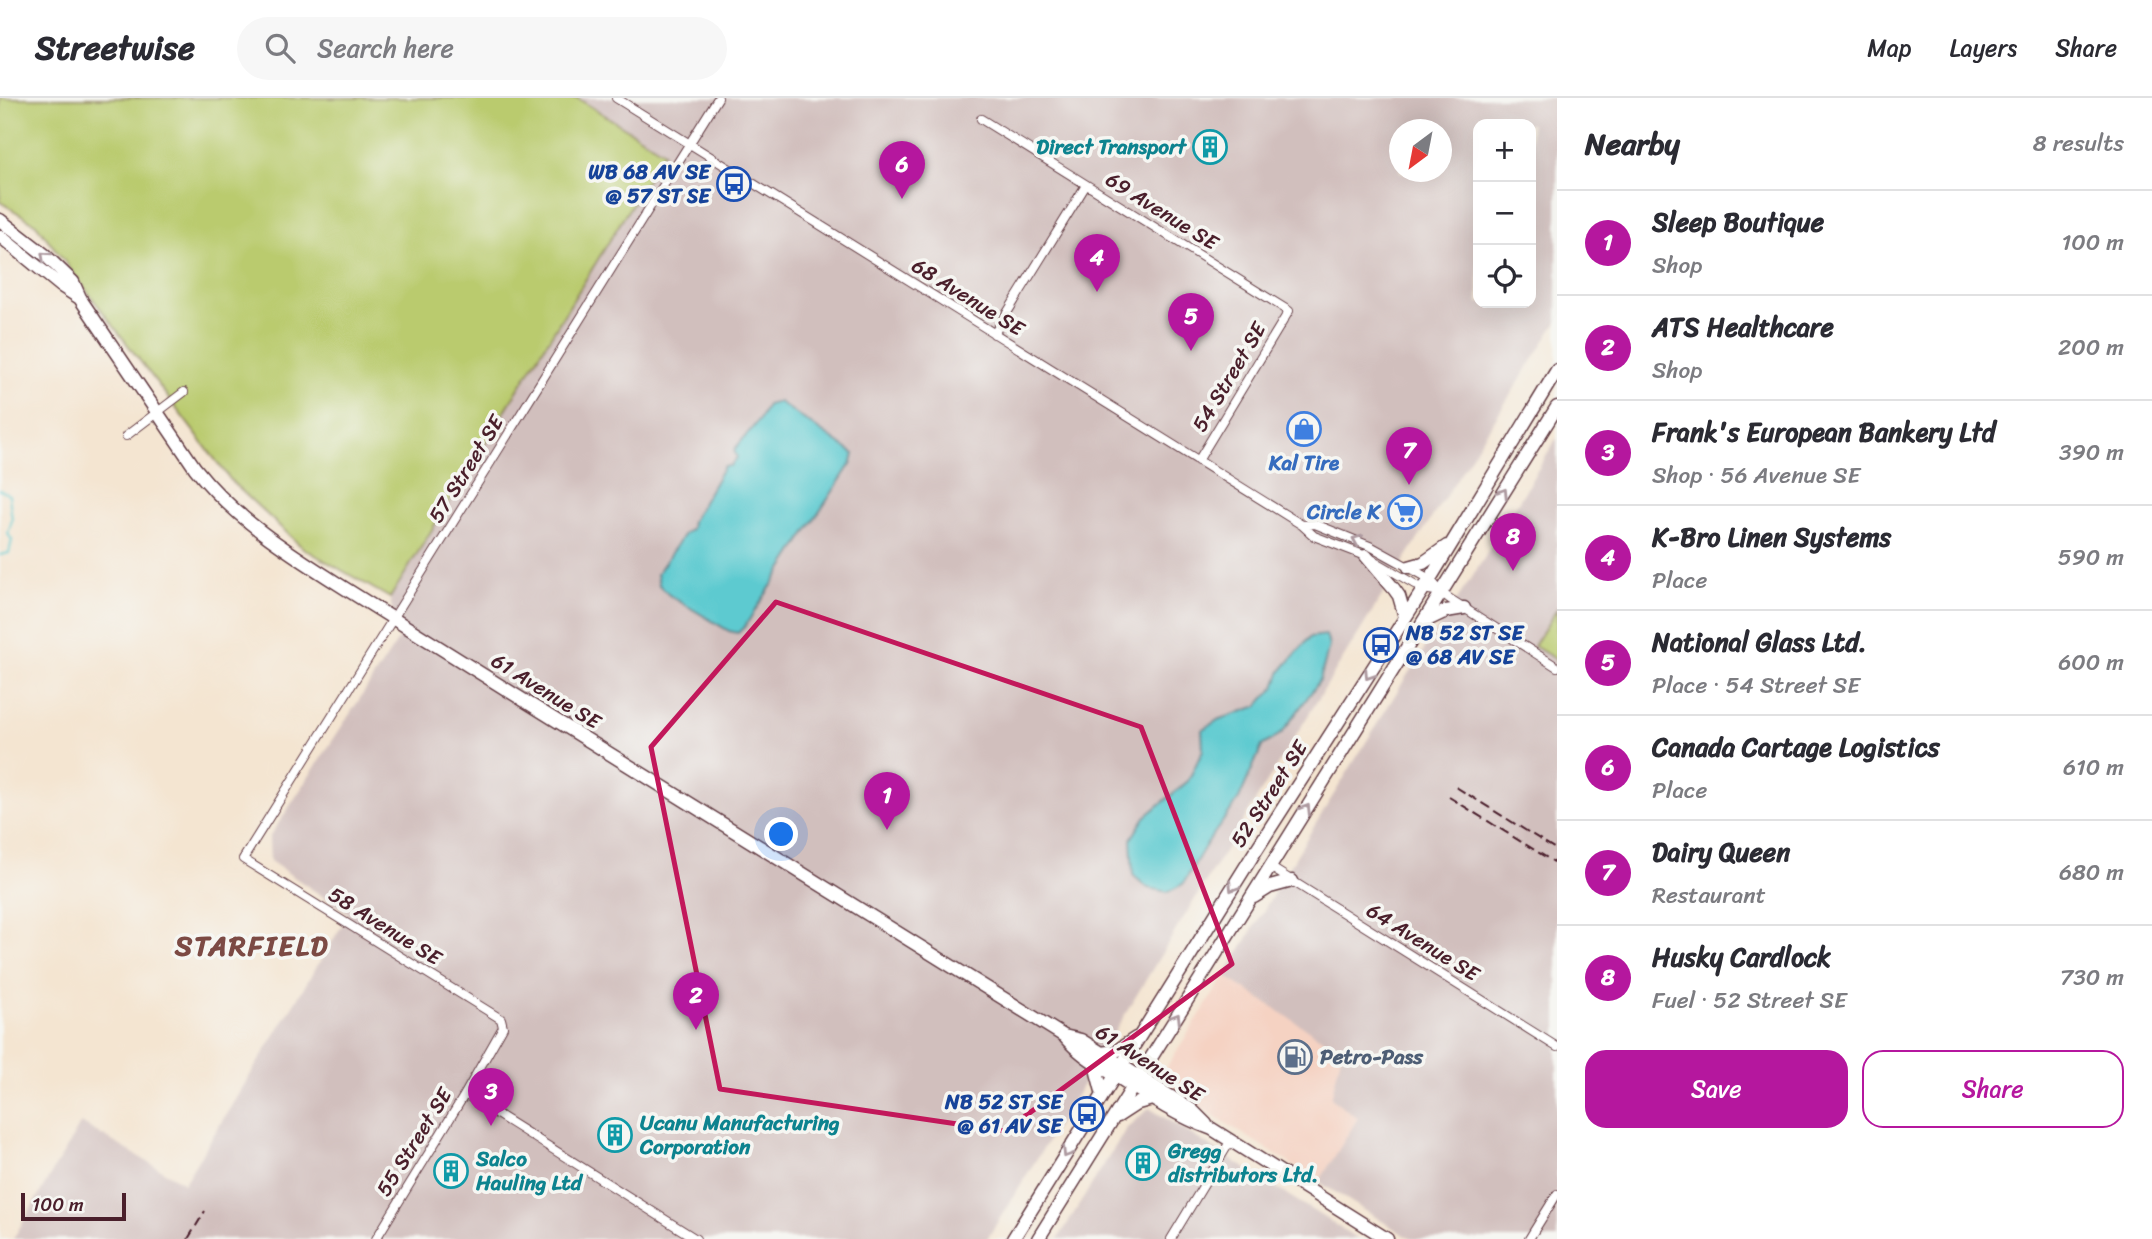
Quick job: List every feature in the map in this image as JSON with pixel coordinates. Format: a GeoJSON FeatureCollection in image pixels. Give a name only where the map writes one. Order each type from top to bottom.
{"type":"FeatureCollection","features":[{"type":"Feature","properties":{"kind":"main road","name":"61 Avenue SE"},"geometry":{"type":"LineString","coordinates":[[0,219],[73,282],[81,300],[209,485],[256,529],[281,548],[879,919],[1064,1037],[1075,1050],[1098,1057],[1136,1081],[1192,1110],[1212,1129]]}},
{"type":"Feature","properties":{"kind":"main road","name":"61 Avenue SE"},"geometry":{"type":"LineString","coordinates":[[0,236],[81,300]]}},
{"type":"Feature","properties":{"kind":"main road","name":"52 Street SE"},"geometry":{"type":"LineString","coordinates":[[1013,1239],[1427,584],[1557,370]]}},
{"type":"Feature","properties":{"kind":"main road","name":"52 Street SE"},"geometry":{"type":"LineString","coordinates":[[1038,1239],[1557,407]]}},
{"type":"Feature","properties":{"kind":"main road"},"geometry":{"type":"LineString","coordinates":[[1409,567],[1423,563],[1441,548],[1451,544]]}},
{"type":"Feature","properties":{"kind":"main road"},"geometry":{"type":"LineString","coordinates":[[1366,556],[1399,596],[1405,617]]}},
{"type":"Feature","properties":{"kind":"main road"},"geometry":{"type":"LineString","coordinates":[[1423,622],[1440,613],[1464,608]]}},
{"type":"Feature","properties":{"kind":"main road"},"geometry":{"type":"LineString","coordinates":[[1250,899],[1270,887],[1292,881]]}},
{"type":"Feature","properties":{"kind":"main road"},"geometry":{"type":"LineString","coordinates":[[1103,1095],[1098,1057],[1116,1051],[1142,1034]]}},
{"type":"Feature","properties":{"kind":"main road","name":"61 Avenue SE"},"geometry":{"type":"LineString","coordinates":[[1136,1081],[1152,1098],[1184,1118],[1231,1140],[1387,1239]]}},
{"type":"Feature","properties":{"kind":"main road"},"geometry":{"type":"LineString","coordinates":[[1114,1118],[1152,1098]]}},
{"type":"Feature","properties":{"kind":"street","name":"68 Avenue SE"},"geometry":{"type":"LineString","coordinates":[[616,98],[1314,536],[1427,584],[1557,667]]}},
{"type":"Feature","properties":{"kind":"street","name":"57 Street SE"},"geometry":{"type":"LineString","coordinates":[[243,859],[718,98]]}},
{"type":"Feature","properties":{"kind":"street","name":"69 Avenue SE"},"geometry":{"type":"LineString","coordinates":[[981,119],[1289,311]]}},
{"type":"Feature","properties":{"kind":"street"},"geometry":{"type":"LineString","coordinates":[[994,334],[1086,185]]}},
{"type":"Feature","properties":{"kind":"street","name":"54 Street SE"},"geometry":{"type":"LineString","coordinates":[[1198,461],[1289,311]]}},
{"type":"Feature","properties":{"kind":"street"},"geometry":{"type":"LineString","coordinates":[[126,436],[184,393]]}},
{"type":"Feature","properties":{"kind":"street","name":"68 Avenue SE"},"geometry":{"type":"LineString","coordinates":[[1302,526],[1315,524],[1349,536],[1409,567],[1427,584]]}},
{"type":"Feature","properties":{"kind":"street","name":"58 Avenue SE"},"geometry":{"type":"LineString","coordinates":[[243,859],[501,1019],[503,1027]]}},
{"type":"Feature","properties":{"kind":"street","name":"64 Avenue SE"},"geometry":{"type":"LineString","coordinates":[[1270,867],[1557,1047]]}},
{"type":"Feature","properties":{"kind":"street","name":"55 Street SE"},"geometry":{"type":"LineString","coordinates":[[376,1239],[503,1027]]}},
{"type":"Feature","properties":{"kind":"street"},"geometry":{"type":"LineString","coordinates":[[465,1094],[696,1239]]}},
{"type":"Feature","properties":{"kind":"street"},"geometry":{"type":"LineString","coordinates":[[1171,1239],[1231,1140]]}},
{"type":"Feature","properties":{"kind":"street"},"geometry":{"type":"LineString","coordinates":[[1529,1239],[1557,1194]]}},
{"type":"Feature","properties":{"kind":"highlighted area"},"geometry":{"type":"Polygon","coordinates":[[[776,602],[1141,727],[1232,964],[1005,1131],[720,1089],[651,747],[776,602]]]}},
{"type":"Feature","properties":{"kind":"shaded area"},"geometry":{"type":"Polygon","coordinates":[[[577,98],[1557,98],[1557,322],[1383,594],[987,1239],[13,1239],[81,1123],[184,1183],[349,914],[270,861],[269,838],[398,640],[390,598],[664,152],[577,98]]]}},
{"type":"Feature","properties":{"kind":"shaded area"},"geometry":{"type":"Polygon","coordinates":[[[1557,438],[1557,609],[1535,646],[1557,660],[1557,1239],[1411,1239],[1319,1182],[1358,1118],[1331,1098],[1342,1052],[1225,976],[1408,674],[1483,560],[1557,438]]]}},
{"type":"Feature","properties":{"kind":"shaded area"},"geometry":{"type":"Polygon","coordinates":[[[1225,976],[1343,1051],[1331,1098],[1359,1118],[1319,1182],[1158,1080],[1225,976]]]}},
{"type":"Feature","properties":{"kind":"shaded area"},"geometry":{"type":"Polygon","coordinates":[[[1149,1108],[1358,1239],[1058,1239],[1126,1129],[1149,1108]]]}},
{"type":"Feature","properties":{"kind":"green space"},"geometry":{"type":"Polygon","coordinates":[[[0,98],[577,98],[664,152],[390,598],[303,548],[233,483],[36,224],[0,202],[0,98]]]}},
{"type":"Feature","properties":{"kind":"green space"},"geometry":{"type":"Polygon","coordinates":[[[1557,609],[1557,660],[1534,646],[1557,609]]]}},
{"type":"Feature","properties":{"kind":"water"},"geometry":{"type":"Polygon","coordinates":[[[779,402],[854,454],[852,462],[738,633],[729,631],[669,595],[659,585],[657,574],[684,534],[691,529],[692,521],[724,466],[730,466],[737,458],[734,450],[759,420],[767,405],[779,402]]]}},
{"type":"Feature","properties":{"kind":"water"},"geometry":{"type":"Polygon","coordinates":[[[1326,635],[1329,646],[1320,680],[1282,733],[1262,746],[1239,799],[1207,843],[1183,884],[1168,892],[1148,888],[1133,875],[1131,839],[1145,817],[1188,781],[1203,750],[1202,730],[1218,720],[1258,706],[1275,687],[1281,671],[1310,637],[1326,635]]]}},
{"type":"Feature","properties":{"kind":"waterway"},"geometry":{"type":"LineString","coordinates":[[0,490],[9,495],[12,520],[8,534],[12,540],[9,553],[0,555]]}},
{"type":"Feature","properties":{"kind":"railway"},"geometry":{"type":"LineString","coordinates":[[1456,787],[1557,850]]}},
{"type":"Feature","properties":{"kind":"railway"},"geometry":{"type":"LineString","coordinates":[[1449,797],[1557,864]]}},
{"type":"Feature","properties":{"kind":"railway"},"geometry":{"type":"LineString","coordinates":[[188,1239],[205,1211]]}},
{"type":"Feature","properties":{"kind":"place","name":"Direct Transport"},"geometry":{"type":"Point","coordinates":[1210,147]}},
{"type":"Feature","properties":{"kind":"place","name":"WB 68 AV SE @ 57 ST SE"},"geometry":{"type":"Point","coordinates":[734,184]}},
{"type":"Feature","properties":{"kind":"place","name":"Canada Cartage Logistics"},"geometry":{"type":"Point","coordinates":[902,199]}},
{"type":"Feature","properties":{"kind":"place","name":"K-Bro Linen Systems"},"geometry":{"type":"Point","coordinates":[1097,292]}},
{"type":"Feature","properties":{"kind":"place","name":"National Glass Ltd."},"geometry":{"type":"Point","coordinates":[1191,351]}},
{"type":"Feature","properties":{"kind":"place","name":"Kal Tire"},"geometry":{"type":"Point","coordinates":[1304,429]}},
{"type":"Feature","properties":{"kind":"place","name":"Dairy Queen"},"geometry":{"type":"Point","coordinates":[1409,485]}},
{"type":"Feature","properties":{"kind":"place","name":"Circle K"},"geometry":{"type":"Point","coordinates":[1405,512]}},
{"type":"Feature","properties":{"kind":"place","name":"Husky Cardlock"},"geometry":{"type":"Point","coordinates":[1513,571]}},
{"type":"Feature","properties":{"kind":"place","name":"NB 52 ST SE @ 68 AV SE"},"geometry":{"type":"Point","coordinates":[1381,645]}},
{"type":"Feature","properties":{"kind":"place","name":"Sleep Boutique"},"geometry":{"type":"Point","coordinates":[887,830]}},
{"type":"Feature","properties":{"kind":"place","name":"ATS Healthcare"},"geometry":{"type":"Point","coordinates":[696,1030]}},
{"type":"Feature","properties":{"kind":"place","name":"Petro-Pass"},"geometry":{"type":"Point","coordinates":[1295,1057]}},
{"type":"Feature","properties":{"kind":"place","name":"NB 52 ST SE @ 61 AV SE"},"geometry":{"type":"Point","coordinates":[1087,1114]}},
{"type":"Feature","properties":{"kind":"place","name":"Frank's European Bankery Ltd"},"geometry":{"type":"Point","coordinates":[491,1126]}},
{"type":"Feature","properties":{"kind":"place","name":"Ucanu Manufacturing Corporation"},"geometry":{"type":"Point","coordinates":[615,1135]}},
{"type":"Feature","properties":{"kind":"place","name":"Gregg distributors Ltd."},"geometry":{"type":"Point","coordinates":[1143,1163]}},
{"type":"Feature","properties":{"kind":"place","name":"Salco Hauling Ltd"},"geometry":{"type":"Point","coordinates":[451,1171]}},
{"type":"Feature","properties":{"kind":"district","name":"STARFIELD"},"geometry":{"type":"Point","coordinates":[252,945]}}]}
